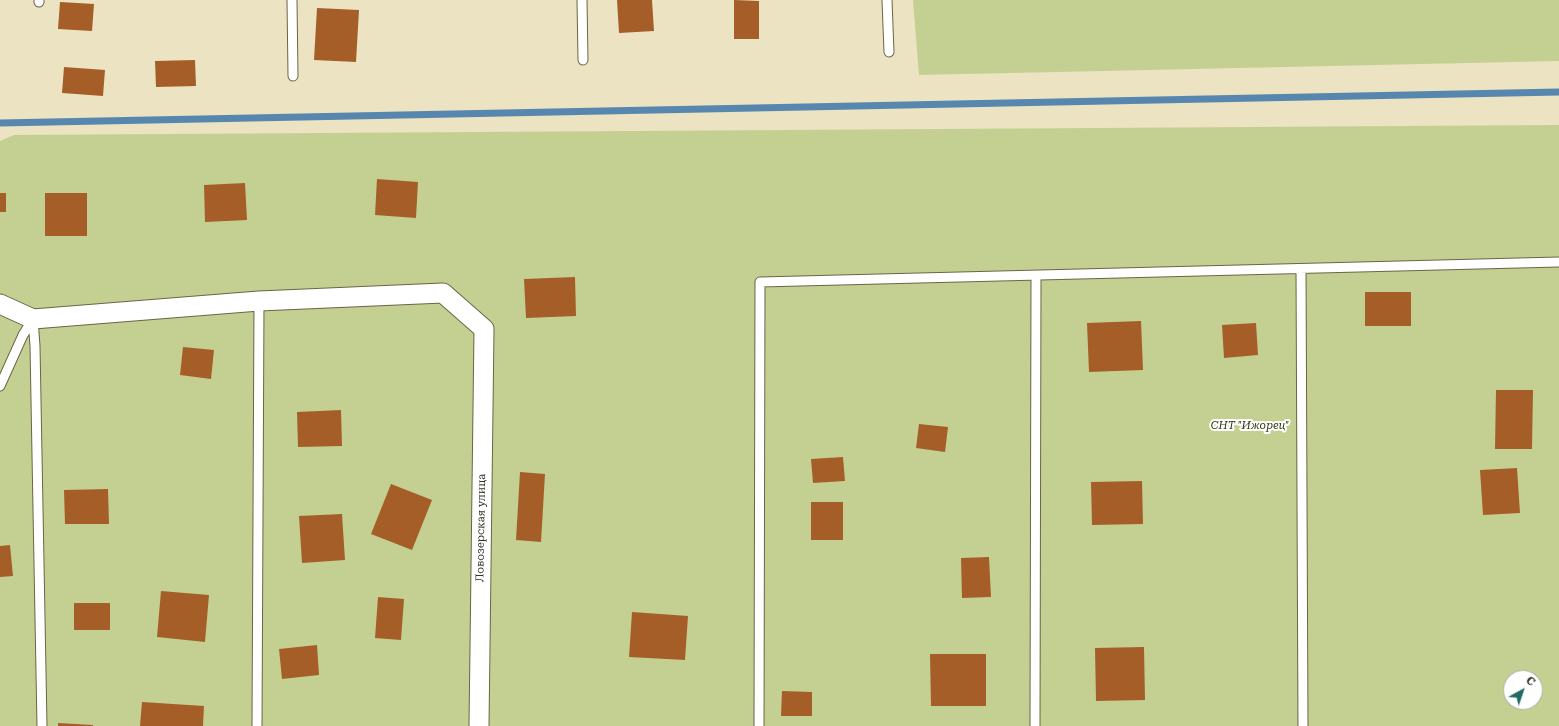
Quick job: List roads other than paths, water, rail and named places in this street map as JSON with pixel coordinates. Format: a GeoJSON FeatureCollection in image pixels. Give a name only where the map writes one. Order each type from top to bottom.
{"type":"FeatureCollection","features":[{"type":"Feature","properties":{"kind":"street","name":"Ловозерская улица"},"geometry":{"type":"LineString","coordinates":[[259,301],[443,293],[484,329],[479,726]]}},
{"type":"Feature","properties":{"kind":"street"},"geometry":{"type":"LineString","coordinates":[[0,304],[33,318],[259,301]]}},
{"type":"Feature","properties":{"kind":"lane"},"geometry":{"type":"LineString","coordinates":[[292,0],[293,76]]}},
{"type":"Feature","properties":{"kind":"lane"},"geometry":{"type":"LineString","coordinates":[[582,0],[583,60]]}},
{"type":"Feature","properties":{"kind":"lane"},"geometry":{"type":"LineString","coordinates":[[887,0],[889,52]]}},
{"type":"Feature","properties":{"kind":"lane"},"geometry":{"type":"LineString","coordinates":[[759,726],[760,282],[1559,262]]}},
{"type":"Feature","properties":{"kind":"lane"},"geometry":{"type":"LineString","coordinates":[[1302,269],[1303,726]]}},
{"type":"Feature","properties":{"kind":"lane"},"geometry":{"type":"LineString","coordinates":[[1035,726],[1036,276]]}},
{"type":"Feature","properties":{"kind":"lane"},"geometry":{"type":"LineString","coordinates":[[257,726],[259,301]]}},
{"type":"Feature","properties":{"kind":"lane"},"geometry":{"type":"LineString","coordinates":[[0,386],[23,335],[33,318]]}},
{"type":"Feature","properties":{"kind":"lane"},"geometry":{"type":"LineString","coordinates":[[33,318],[35,346],[42,726]]}},
{"type":"Feature","properties":{"kind":"waterway"},"geometry":{"type":"LineString","coordinates":[[0,123],[1559,92]]}},
{"type":"Feature","properties":{"kind":"park label","name":"СНТ \"Ижорец\""},"geometry":{"type":"Point","coordinates":[1250,426]}}]}
